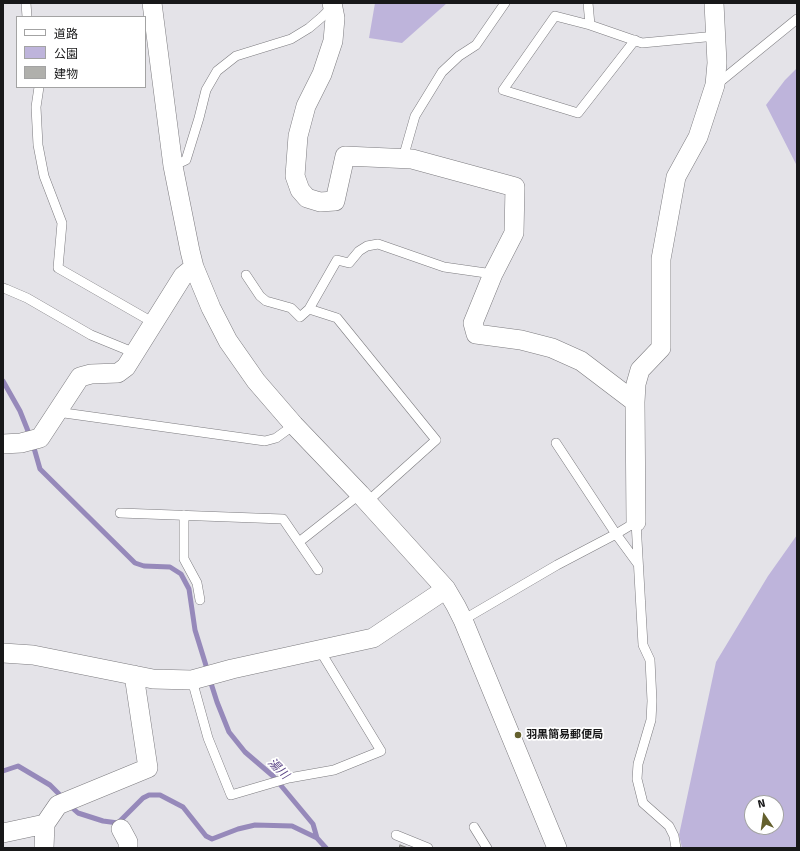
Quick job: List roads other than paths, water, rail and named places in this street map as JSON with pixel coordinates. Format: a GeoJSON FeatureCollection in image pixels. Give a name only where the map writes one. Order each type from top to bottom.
{"type":"FeatureCollection","features":[{"type":"Feature","properties":{"kind":"street"},"geometry":{"type":"LineString","coordinates":[[152,3],[152,56],[173,166],[194,267],[211,308],[228,341],[256,381],[294,425],[363,498],[446,590],[456,606],[557,848]]}},
{"type":"Feature","properties":{"kind":"street"},"geometry":{"type":"LineString","coordinates":[[636,522],[636,384],[640,370],[661,348],[661,259],[676,177],[698,137],[715,86],[717,63],[714,3]]}},
{"type":"Feature","properties":{"kind":"street"},"geometry":{"type":"LineString","coordinates":[[333,4],[335,18],[333,41],[322,74],[306,106],[298,136],[295,176],[300,190],[307,198],[320,202],[336,201],[345,156],[412,159],[515,187],[514,233],[493,274],[473,323],[476,334],[521,340],[552,348],[581,361],[635,402]]}},
{"type":"Feature","properties":{"kind":"street"},"geometry":{"type":"LineString","coordinates":[[12,443],[40,438],[80,377],[91,374],[118,373],[126,367],[183,276],[194,267]]}},
{"type":"Feature","properties":{"kind":"street"},"geometry":{"type":"LineString","coordinates":[[3,653],[33,656],[153,679],[203,677],[319,649],[373,638],[446,590]]}},
{"type":"Feature","properties":{"kind":"street"},"geometry":{"type":"LineString","coordinates":[[44,848],[45,824],[58,805],[148,768],[134,675]]}},
{"type":"Feature","properties":{"kind":"street"},"geometry":{"type":"LineString","coordinates":[[3,832],[45,824]]}},
{"type":"Feature","properties":{"kind":"street"},"geometry":{"type":"LineString","coordinates":[[121,829],[128,842],[128,848]]}},
{"type":"Feature","properties":{"kind":"lane"},"geometry":{"type":"LineString","coordinates":[[26,3],[27,16]]}},
{"type":"Feature","properties":{"kind":"lane"},"geometry":{"type":"LineString","coordinates":[[403,158],[415,116],[442,72],[459,56],[476,45],[505,3]]}},
{"type":"Feature","properties":{"kind":"lane"},"geometry":{"type":"LineString","coordinates":[[588,3],[590,25]]}},
{"type":"Feature","properties":{"kind":"lane"},"geometry":{"type":"LineString","coordinates":[[173,166],[186,160],[206,90],[217,71],[236,56],[291,39],[309,28],[322,17],[333,4]]}},
{"type":"Feature","properties":{"kind":"lane"},"geometry":{"type":"LineString","coordinates":[[635,40],[578,112],[503,90],[555,16],[590,25],[635,40],[642,43],[716,36]]}},
{"type":"Feature","properties":{"kind":"lane"},"geometry":{"type":"LineString","coordinates":[[715,86],[797,19]]}},
{"type":"Feature","properties":{"kind":"lane"},"geometry":{"type":"LineString","coordinates":[[39,88],[36,107],[38,145],[44,176],[62,223],[58,268],[154,323]]}},
{"type":"Feature","properties":{"kind":"lane"},"geometry":{"type":"LineString","coordinates":[[246,275],[260,296],[266,301],[291,308],[300,317],[309,309],[337,260],[349,263],[359,251],[367,246],[378,244],[444,267],[493,274]]}},
{"type":"Feature","properties":{"kind":"lane"},"geometry":{"type":"LineString","coordinates":[[3,288],[27,298],[91,335],[135,353]]}},
{"type":"Feature","properties":{"kind":"lane"},"geometry":{"type":"LineString","coordinates":[[299,542],[363,498],[436,440],[337,318],[309,309]]}},
{"type":"Feature","properties":{"kind":"lane"},"geometry":{"type":"LineString","coordinates":[[57,412],[265,441],[276,438],[294,425]]}},
{"type":"Feature","properties":{"kind":"lane"},"geometry":{"type":"LineString","coordinates":[[556,443],[616,534],[638,564]]}},
{"type":"Feature","properties":{"kind":"lane"},"geometry":{"type":"LineString","coordinates":[[120,513],[283,518],[318,570]]}},
{"type":"Feature","properties":{"kind":"lane"},"geometry":{"type":"LineString","coordinates":[[184,515],[184,560],[197,584],[200,600]]}},
{"type":"Feature","properties":{"kind":"lane"},"geometry":{"type":"LineString","coordinates":[[462,620],[557,565],[636,522],[643,645],[650,660],[652,701],[651,720],[638,764],[637,779],[643,803],[669,826],[674,836],[676,848]]}},
{"type":"Feature","properties":{"kind":"lane"},"geometry":{"type":"LineString","coordinates":[[203,677],[208,738],[231,795],[272,782],[334,770],[381,751],[319,649]]}},
{"type":"Feature","properties":{"kind":"lane"},"geometry":{"type":"LineString","coordinates":[[474,827],[487,848]]}},
{"type":"Feature","properties":{"kind":"lane"},"geometry":{"type":"LineString","coordinates":[[396,835],[428,848]]}},
{"type":"Feature","properties":{"kind":"waterway"},"geometry":{"type":"LineString","coordinates":[[3,381],[20,411],[32,441],[40,469],[135,563],[144,566],[170,567],[181,574],[189,589],[195,630],[208,672]]}},
{"type":"Feature","properties":{"kind":"waterway","name":"湯川"},"geometry":{"type":"LineString","coordinates":[[210,680],[229,732],[245,752],[273,776],[313,824],[317,838],[326,848]]}},
{"type":"Feature","properties":{"kind":"waterway"},"geometry":{"type":"LineString","coordinates":[[3,771],[18,766],[50,785],[64,799]]}},
{"type":"Feature","properties":{"kind":"waterway"},"geometry":{"type":"LineString","coordinates":[[69,805],[78,813],[103,821],[118,823],[143,798],[149,795],[160,795],[183,807],[206,836],[212,839],[238,829],[255,825],[292,826],[317,838]]}},
{"type":"Feature","properties":{"kind":"place","name":"羽黒簡易郵便局"},"geometry":{"type":"Point","coordinates":[518,735]}}]}
